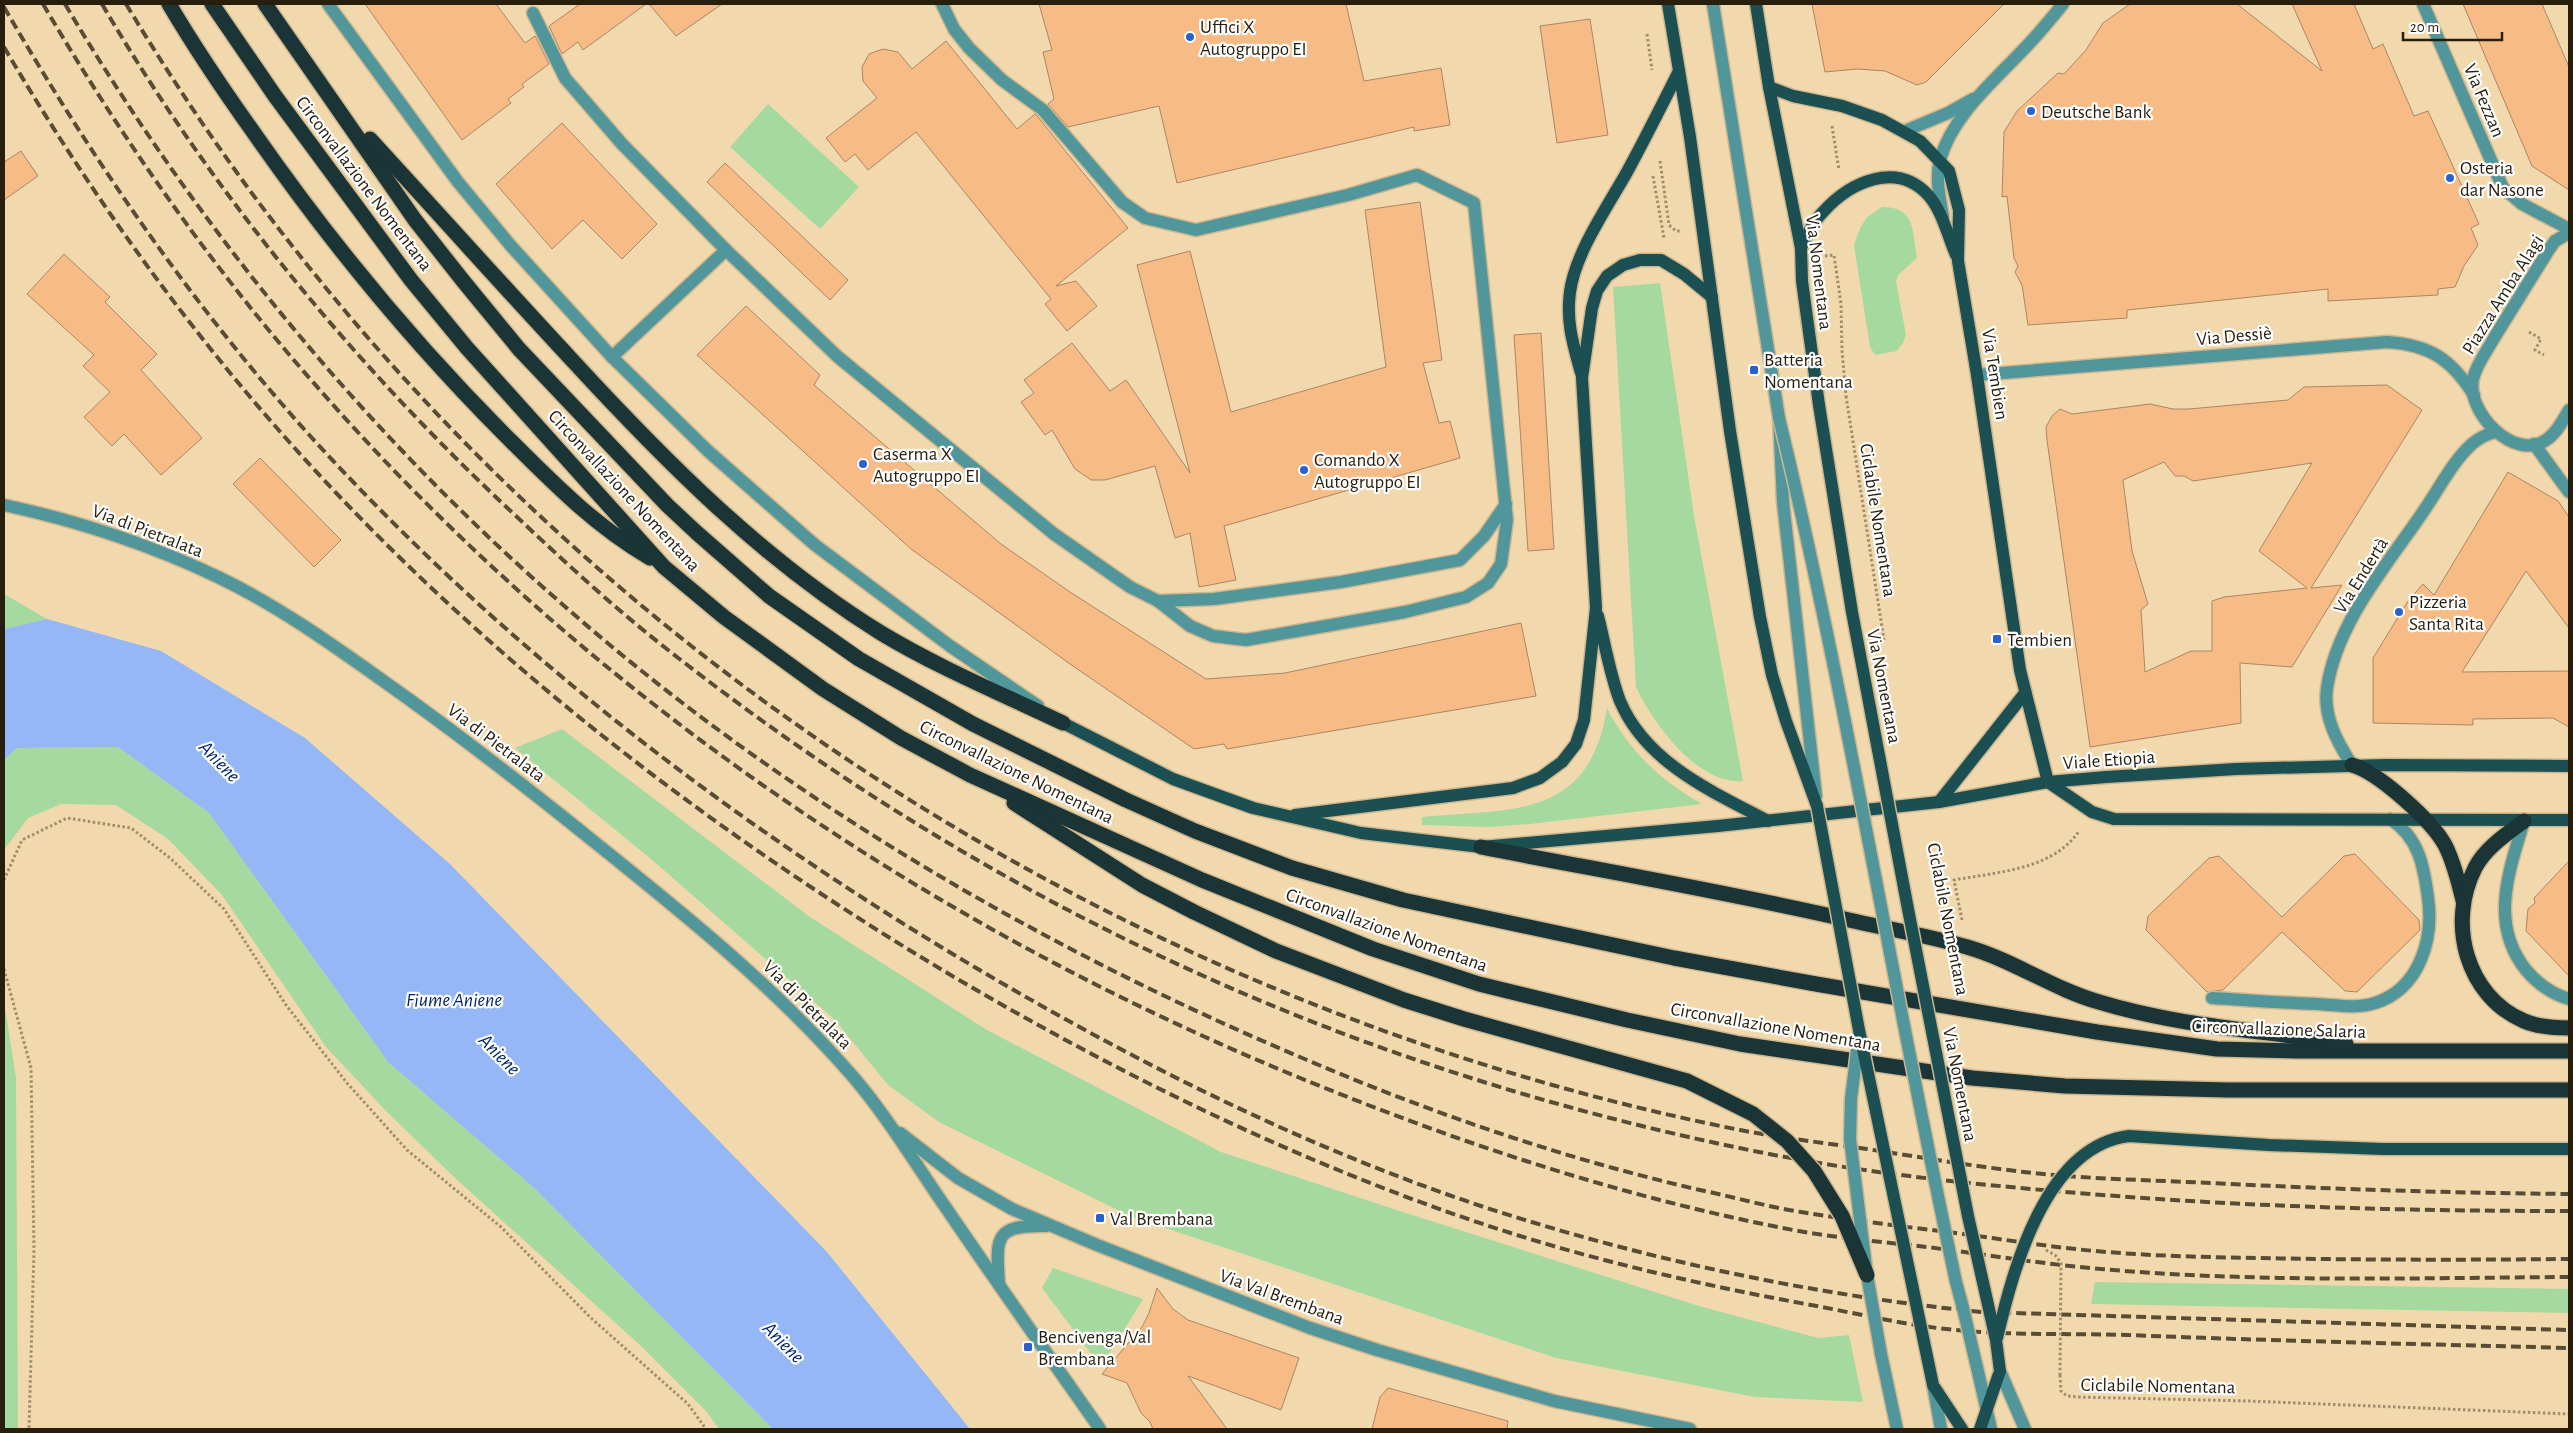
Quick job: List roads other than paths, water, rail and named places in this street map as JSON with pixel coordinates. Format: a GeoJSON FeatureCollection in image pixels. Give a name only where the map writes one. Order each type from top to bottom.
{"type":"FeatureCollection","features":[{"type":"Feature","properties":{"kind":"highway"},"geometry":{"type":"LineString","coordinates":[[169,4],[222,87],[290,184],[357,272],[411,336],[476,407],[583,511],[614,536],[664,567]]}},
{"type":"Feature","properties":{"kind":"highway","name":"Circonvallazione Nomentana"},"geometry":{"type":"LineString","coordinates":[[212,4],[275,96],[411,280],[480,362],[664,567],[724,617],[823,689],[901,738],[970,775],[1266,907],[1373,950],[1479,984],[1617,1018],[1740,1044],[1972,1078],[2065,1086],[2228,1090],[2547,1090]]}},
{"type":"Feature","properties":{"kind":"highway","name":"Circonvallazione Nomentana"},"geometry":{"type":"LineString","coordinates":[[265,4],[316,80],[376,161],[415,220],[519,349],[667,505],[752,581],[791,612],[859,659],[973,724],[1126,800],[1195,831],[1292,868],[1361,889],[1441,909],[1674,958],[1991,1014]]}},
{"type":"Feature","properties":{"kind":"highway"},"geometry":{"type":"LineString","coordinates":[[316,80],[618,409],[658,451],[728,518],[801,577],[880,632],[947,669],[1062,723]]}},
{"type":"Feature","properties":{"kind":"highway"},"geometry":{"type":"LineString","coordinates":[[2352,765],[2362,768],[2376,778],[2424,820],[2440,837],[2449,854],[2463,901]]}},
{"type":"Feature","properties":{"kind":"highway"},"geometry":{"type":"LineString","coordinates":[[970,775],[1142,885],[1194,912],[1276,950],[1404,1000],[1464,1019],[1680,1079],[1753,1114],[1788,1141],[1814,1171],[1842,1216],[1867,1275]]}},
{"type":"Feature","properties":{"kind":"highway"},"geometry":{"type":"LineString","coordinates":[[2524,821],[2481,858],[2472,874],[2463,901],[2462,931],[2464,947],[2475,978],[2488,994],[2510,1014],[2536,1025],[2569,1028]]}},
{"type":"Feature","properties":{"kind":"highway"},"geometry":{"type":"LineString","coordinates":[[1481,847],[1789,906],[1968,947],[1998,958],[2096,1002],[2124,1009],[2211,1027],[2279,1033],[2386,1052]]}},
{"type":"Feature","properties":{"kind":"highway","name":"Circonvallazione Salaria"},"geometry":{"type":"LineString","coordinates":[[1991,1014],[2097,1032],[2217,1049],[2386,1052],[2569,1051]]}},
{"type":"Feature","properties":{"kind":"highway"},"geometry":{"type":"LineString","coordinates":[[2547,1090],[2569,1090]]}},
{"type":"Feature","properties":{"kind":"highway"},"geometry":{"type":"LineString","coordinates":[[2547,1090],[2569,1093]]}},
{"type":"Feature","properties":{"kind":"main road","name":"Via Nomentana"},"geometry":{"type":"LineString","coordinates":[[1668,4],[1730,431],[1766,652],[1798,758],[1817,806],[1859,1030],[1933,1385],[1962,1429]]}},
{"type":"Feature","properties":{"kind":"main road","name":"Via Nomentana"},"geometry":{"type":"LineString","coordinates":[[1756,4],[1769,87],[1801,248],[1802,281],[1819,405],[1852,612],[1968,1216],[1996,1340],[2000,1371],[1980,1429]]}},
{"type":"Feature","properties":{"kind":"main road"},"geometry":{"type":"LineString","coordinates":[[1288,816],[1513,788],[1540,778],[1553,770],[1572,751],[1582,727],[1596,608],[1582,378],[1568,325],[1570,290],[1574,274],[1596,228],[1647,136],[1679,71]]}},
{"type":"Feature","properties":{"kind":"main road","name":"Via Tembien"},"geometry":{"type":"LineString","coordinates":[[1769,87],[1793,96],[1860,111],[1905,131],[1940,160],[1948,172],[1959,210],[1958,261],[1978,375],[2025,693],[2048,782]]}},
{"type":"Feature","properties":{"kind":"main road"},"geometry":{"type":"LineString","coordinates":[[1801,248],[1822,212],[1836,199],[1859,184],[1885,176],[1907,180],[1922,190],[1936,206],[1958,261]]}},
{"type":"Feature","properties":{"kind":"main road"},"geometry":{"type":"LineString","coordinates":[[1582,378],[1597,291],[1607,276],[1615,269],[1640,260],[1662,260],[1684,274],[1712,297]]}},
{"type":"Feature","properties":{"kind":"main road"},"geometry":{"type":"LineString","coordinates":[[1596,608],[1618,694],[1627,716],[1640,736],[1681,773],[1768,821]]}},
{"type":"Feature","properties":{"kind":"main road"},"geometry":{"type":"LineString","coordinates":[[1939,802],[2025,693]]}},
{"type":"Feature","properties":{"kind":"main road"},"geometry":{"type":"LineString","coordinates":[[1062,723],[1173,779],[1253,808],[1361,834],[1481,847],[1768,821],[1939,802],[2048,782]]}},
{"type":"Feature","properties":{"kind":"main road","name":"Viale Etiopia"},"geometry":{"type":"LineString","coordinates":[[2048,782],[2216,770],[2352,765],[2569,766]]}},
{"type":"Feature","properties":{"kind":"main road","name":"Viale Etiopia"},"geometry":{"type":"LineString","coordinates":[[2048,782],[2092,812],[2114,819],[2569,820]]}},
{"type":"Feature","properties":{"kind":"main road"},"geometry":{"type":"LineString","coordinates":[[1996,1340],[2012,1275],[2046,1199],[2064,1173],[2094,1148],[2120,1137],[2383,1149],[2569,1149]]}},
{"type":"Feature","properties":{"kind":"street"},"geometry":{"type":"LineString","coordinates":[[328,4],[458,182],[510,246],[612,357],[708,451],[815,545],[950,646],[1062,723]]}},
{"type":"Feature","properties":{"kind":"street"},"geometry":{"type":"LineString","coordinates":[[532,13],[565,78],[622,144],[726,250],[838,357],[939,442],[1054,534],[1130,587],[1158,601],[1190,626],[1213,636],[1246,640],[1405,612],[1466,597],[1488,583],[1501,564],[1507,520],[1474,204],[1417,175],[1348,195],[1196,230],[1170,226],[1145,218],[1122,202],[1043,110],[1002,80],[969,48],[954,29],[942,4]]}},
{"type":"Feature","properties":{"kind":"street","name":"Via Nomentana"},"geometry":{"type":"LineString","coordinates":[[1712,4],[1779,418],[1810,544],[1922,1123],[1956,1282],[1991,1429]]}},
{"type":"Feature","properties":{"kind":"street"},"geometry":{"type":"LineString","coordinates":[[1944,226],[1939,192],[1940,160],[1955,128],[1980,95],[2025,48],[2063,4]]}},
{"type":"Feature","properties":{"kind":"street","name":"Via Fezzan"},"geometry":{"type":"LineString","coordinates":[[2423,4],[2503,188],[2522,204]]}},
{"type":"Feature","properties":{"kind":"street"},"geometry":{"type":"LineString","coordinates":[[1905,131],[1948,113],[1980,95]]}},
{"type":"Feature","properties":{"kind":"street","name":"Piazza Amba Alagi"},"geometry":{"type":"LineString","coordinates":[[2522,204],[2569,229]]}},
{"type":"Feature","properties":{"kind":"street","name":"Piazza Amba Alagi"},"geometry":{"type":"LineString","coordinates":[[2474,395],[2473,380],[2497,333],[2554,240],[2569,233]]}},
{"type":"Feature","properties":{"kind":"street"},"geometry":{"type":"LineString","coordinates":[[612,357],[726,250]]}},
{"type":"Feature","properties":{"kind":"street","name":"Via Dessiè"},"geometry":{"type":"LineString","coordinates":[[1978,375],[2387,342],[2413,345],[2432,352],[2454,369],[2474,395]]}},
{"type":"Feature","properties":{"kind":"street"},"geometry":{"type":"LineString","coordinates":[[2474,395],[2480,414],[2496,432],[2520,443],[2534,444],[2550,437],[2569,410]]}},
{"type":"Feature","properties":{"kind":"street","name":"Via Nomentana"},"geometry":{"type":"LineString","coordinates":[[1779,418],[1783,502],[1817,806]]}},
{"type":"Feature","properties":{"kind":"street","name":"Via Endertà"},"geometry":{"type":"LineString","coordinates":[[2352,765],[2332,727],[2327,701],[2330,675],[2341,643],[2366,596],[2458,460],[2472,443],[2496,432]]}},
{"type":"Feature","properties":{"kind":"street"},"geometry":{"type":"LineString","coordinates":[[2534,444],[2569,492]]}},
{"type":"Feature","properties":{"kind":"street"},"geometry":{"type":"LineString","coordinates":[[1158,601],[1214,599],[1341,582],[1460,560],[1484,536],[1506,504]]}},
{"type":"Feature","properties":{"kind":"street","name":"Via di Pietralata"},"geometry":{"type":"LineString","coordinates":[[4,505],[85,525],[217,577],[277,609],[340,650],[516,779],[623,864],[722,949],[763,985],[823,1044],[891,1125]]}},
{"type":"Feature","properties":{"kind":"street"},"geometry":{"type":"LineString","coordinates":[[2212,998],[2364,1006],[2394,994],[2413,977],[2422,959],[2428,933],[2429,906],[2424,868],[2411,838],[2390,819]]}},
{"type":"Feature","properties":{"kind":"street"},"geometry":{"type":"LineString","coordinates":[[2524,821],[2505,890],[2506,930],[2514,953],[2535,981],[2558,996],[2569,999]]}},
{"type":"Feature","properties":{"kind":"street","name":"Via Nomentana"},"geometry":{"type":"LineString","coordinates":[[1859,1030],[1851,1099],[1850,1139],[1867,1275],[1897,1429]]}},
{"type":"Feature","properties":{"kind":"street"},"geometry":{"type":"LineString","coordinates":[[891,1125],[1100,1429]]}},
{"type":"Feature","properties":{"kind":"street","name":"Via Val Brembana"},"geometry":{"type":"LineString","coordinates":[[891,1125],[970,1186],[1012,1208],[1310,1328],[1377,1350],[1554,1401],[1690,1429]]}},
{"type":"Feature","properties":{"kind":"street"},"geometry":{"type":"LineString","coordinates":[[999,1284],[997,1252],[1002,1236],[1016,1226],[1053,1226]]}},
{"type":"Feature","properties":{"kind":"street","name":"Via Nomentana"},"geometry":{"type":"LineString","coordinates":[[2000,1371],[2026,1429]]}},
{"type":"Feature","properties":{"kind":"street","name":"Via Nomentana"},"geometry":{"type":"LineString","coordinates":[[1933,1385],[1941,1429]]}},
{"type":"Feature","properties":{"kind":"water","name":"Fiume Aniene"},"geometry":{"type":"Polygon","coordinates":[[[47,619],[161,651],[305,738],[450,864],[827,1252],[970,1429],[773,1429],[533,1187],[388,1062],[209,813],[118,747],[17,748],[4,760],[4,629],[47,619]]]}},
{"type":"Feature","properties":{"kind":"railway"},"geometry":{"type":"LineString","coordinates":[[43,4],[135,151],[168,199],[238,292],[312,381],[419,496],[533,604],[654,705],[781,798],[913,883],[1049,961],[1190,1030],[1391,1114],[1561,1172],[1618,1189],[1734,1218],[1843,1238],[2070,1266],[2150,1273],[2270,1278],[2569,1277]]}},
{"type":"Feature","properties":{"kind":"railway"},"geometry":{"type":"LineString","coordinates":[[65,4],[169,166],[226,244],[348,392],[414,463],[482,531],[553,596],[637,668],[726,735],[817,799],[911,859],[1007,915],[1106,967],[1206,1015],[1307,1060],[1403,1099],[1500,1134],[1650,1178],[1801,1212],[2046,1245],[2136,1254],[2336,1259],[2569,1259]]}},
{"type":"Feature","properties":{"kind":"railway"},"geometry":{"type":"LineString","coordinates":[[102,4],[144,72],[234,203],[335,328],[443,445],[600,594],[663,646],[787,739],[915,823],[1046,898],[1180,965],[1319,1024],[1461,1075],[1608,1117],[1800,1160],[1965,1183],[2048,1191],[2210,1202],[2449,1210],[2569,1211]]}},
{"type":"Feature","properties":{"kind":"railway"},"geometry":{"type":"LineString","coordinates":[[126,4],[207,131],[297,252],[438,415],[594,565],[761,699],[940,819],[1129,922],[1326,1009],[1530,1079],[1740,1130],[1985,1167],[2070,1176],[2345,1189],[2569,1194]]}},
{"type":"Feature","properties":{"kind":"railway"},"geometry":{"type":"LineString","coordinates":[[4,7],[40,68],[117,188],[157,246],[243,358],[337,465],[416,545],[498,622],[584,695],[672,764],[763,831],[856,894],[1049,1010],[1155,1067],[1263,1120],[1318,1144],[1374,1167],[1487,1208],[1608,1244],[1731,1273],[1793,1285],[1855,1296],[1981,1312],[2569,1330]]}},
{"type":"Feature","properties":{"kind":"railway"},"geometry":{"type":"LineString","coordinates":[[4,47],[78,167],[159,282],[202,338],[246,392],[340,497],[408,566],[479,632],[628,756],[786,870],[949,974],[1139,1079],[1270,1141],[1336,1169],[1403,1196],[1513,1234],[1597,1258],[1682,1279],[1895,1321],[1929,1327],[1991,1333],[2128,1335],[2569,1348]]}},
{"type":"Feature","properties":{"kind":"place","name":"Uffici X Autogruppo EI"},"geometry":{"type":"Point","coordinates":[1190,37]}},
{"type":"Feature","properties":{"kind":"place","name":"Deutsche Bank"},"geometry":{"type":"Point","coordinates":[2031,111]}},
{"type":"Feature","properties":{"kind":"place","name":"Osteria dar Nasone"},"geometry":{"type":"Point","coordinates":[2450,178]}},
{"type":"Feature","properties":{"kind":"place","name":"Batteria Nomentana"},"geometry":{"type":"Point","coordinates":[1754,370]}},
{"type":"Feature","properties":{"kind":"place","name":"Caserma X Autogruppo EI"},"geometry":{"type":"Point","coordinates":[863,464]}},
{"type":"Feature","properties":{"kind":"place","name":"Comando X Autogruppo EI"},"geometry":{"type":"Point","coordinates":[1304,470]}},
{"type":"Feature","properties":{"kind":"place","name":"Pizzeria Santa Rita"},"geometry":{"type":"Point","coordinates":[2399,612]}},
{"type":"Feature","properties":{"kind":"place","name":"Tembien"},"geometry":{"type":"Point","coordinates":[1997,639]}},
{"type":"Feature","properties":{"kind":"place","name":"Val Brembana"},"geometry":{"type":"Point","coordinates":[1100,1218]}},
{"type":"Feature","properties":{"kind":"place","name":"Bencivenga/Val Brembana"},"geometry":{"type":"Point","coordinates":[1028,1347]}},
{"type":"Feature","properties":{"kind":"water label","name":"Aniene"},"geometry":{"type":"Point","coordinates":[220,761]}},
{"type":"Feature","properties":{"kind":"water label","name":"Aniene"},"geometry":{"type":"Point","coordinates":[500,1054]}},
{"type":"Feature","properties":{"kind":"water label","name":"Aniene"},"geometry":{"type":"Point","coordinates":[784,1342]}}]}
